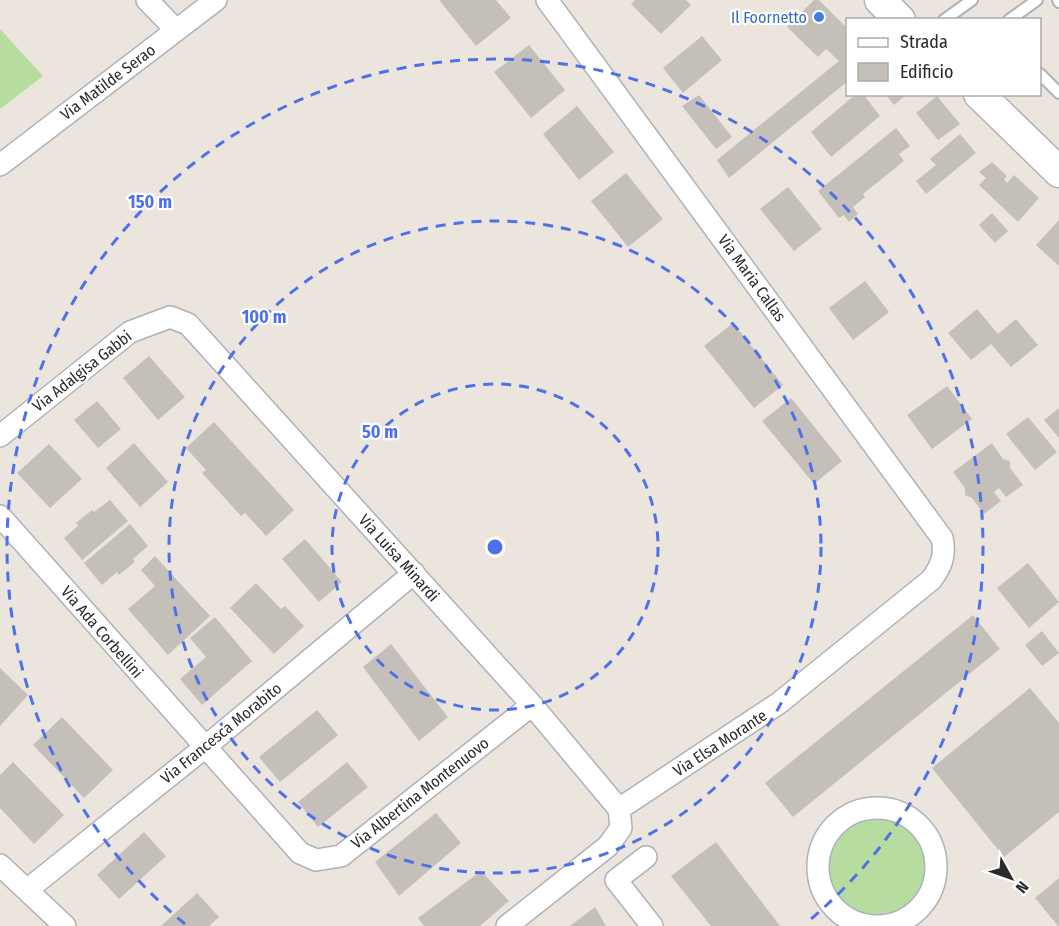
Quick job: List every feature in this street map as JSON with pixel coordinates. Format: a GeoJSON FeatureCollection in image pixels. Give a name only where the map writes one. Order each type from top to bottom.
{"type":"FeatureCollection","features":[{"type":"Feature","properties":{"kind":"main road"},"geometry":{"type":"LineString","coordinates":[[981,96],[1059,172]]}},
{"type":"Feature","properties":{"kind":"street"},"geometry":{"type":"LineString","coordinates":[[147,0],[176,30]]}},
{"type":"Feature","properties":{"kind":"street","name":"Via Matilde Serao"},"geometry":{"type":"LineString","coordinates":[[0,165],[216,0]]}},
{"type":"Feature","properties":{"kind":"street","name":"Via Maria Callas"},"geometry":{"type":"LineString","coordinates":[[547,0],[942,538],[944,553],[942,561]]}},
{"type":"Feature","properties":{"kind":"street","name":"Via Adalgisa Gabbi"},"geometry":{"type":"LineString","coordinates":[[0,436],[130,332],[170,317]]}},
{"type":"Feature","properties":{"kind":"street","name":"Via Luisa Minardi"},"geometry":{"type":"LineString","coordinates":[[170,317],[188,324],[532,705],[619,809]]}},
{"type":"Feature","properties":{"kind":"street","name":"Via Ada Corbellini"},"geometry":{"type":"LineString","coordinates":[[0,516],[204,748]]}},
{"type":"Feature","properties":{"kind":"street","name":"Via Elsa Morante"},"geometry":{"type":"LineString","coordinates":[[619,809],[779,704],[931,580],[939,571],[942,561]]}},
{"type":"Feature","properties":{"kind":"street","name":"Via Francesca Morabito"},"geometry":{"type":"LineString","coordinates":[[27,890],[204,748],[414,573]]}},
{"type":"Feature","properties":{"kind":"street","name":"Via Albertina Montenuovo"},"geometry":{"type":"LineString","coordinates":[[204,748],[300,853],[316,861],[341,856],[532,705]]}},
{"type":"Feature","properties":{"kind":"street"},"geometry":{"type":"LineString","coordinates":[[830,902],[843,915],[868,925],[905,920],[920,907],[930,892],[935,872],[934,852],[926,834],[912,819],[884,808],[864,810],[837,823],[825,839],[818,867],[821,885],[839,926]]}},
{"type":"Feature","properties":{"kind":"street"},"geometry":{"type":"LineString","coordinates":[[507,926],[608,846],[621,828],[619,809]]}},
{"type":"Feature","properties":{"kind":"street"},"geometry":{"type":"LineString","coordinates":[[646,857],[616,880],[652,926]]}},
{"type":"Feature","properties":{"kind":"street"},"geometry":{"type":"LineString","coordinates":[[0,865],[65,926]]}},
{"type":"Feature","properties":{"kind":"lane"},"geometry":{"type":"LineString","coordinates":[[947,18],[972,0]]}},
{"type":"Feature","properties":{"kind":"lane"},"geometry":{"type":"LineString","coordinates":[[1012,18],[1038,0]]}},
{"type":"Feature","properties":{"kind":"lane"},"geometry":{"type":"LineString","coordinates":[[1041,75],[1059,93]]}},
{"type":"Feature","properties":{"kind":"green space"},"geometry":{"type":"Polygon","coordinates":[[[0,29],[43,76],[0,109],[0,29]]]}},
{"type":"Feature","properties":{"kind":"green space"},"geometry":{"type":"Polygon","coordinates":[[[876,818],[895,822],[910,833],[921,848],[925,867],[921,886],[910,901],[895,912],[876,916],[857,912],[842,901],[831,886],[827,867],[831,848],[842,833],[857,822],[876,818]]]}},
{"type":"Feature","properties":{"kind":"building"},"geometry":{"type":"Polygon","coordinates":[[[439,0],[496,0],[511,18],[476,46],[439,0]]]}},
{"type":"Feature","properties":{"kind":"building"},"geometry":{"type":"Polygon","coordinates":[[[635,0],[686,0],[691,5],[661,34],[631,4],[635,0]]]}},
{"type":"Feature","properties":{"kind":"building"},"geometry":{"type":"Polygon","coordinates":[[[814,0],[819,0],[846,27],[846,83],[729,178],[717,160],[839,61],[826,49],[818,57],[787,27],[814,0]]]}},
{"type":"Feature","properties":{"kind":"building"},"geometry":{"type":"Polygon","coordinates":[[[702,36],[722,60],[683,93],[663,68],[702,36]]]}},
{"type":"Feature","properties":{"kind":"building"},"geometry":{"type":"Polygon","coordinates":[[[529,45],[565,90],[531,118],[494,72],[529,45]]]}},
{"type":"Feature","properties":{"kind":"building"},"geometry":{"type":"Polygon","coordinates":[[[699,95],[732,137],[716,149],[682,106],[699,95]]]}},
{"type":"Feature","properties":{"kind":"building"},"geometry":{"type":"Polygon","coordinates":[[[854,96],[865,96],[880,116],[831,157],[811,132],[854,96]]]}},
{"type":"Feature","properties":{"kind":"building"},"geometry":{"type":"Polygon","coordinates":[[[887,96],[905,96],[894,105],[887,96]]]}},
{"type":"Feature","properties":{"kind":"building"},"geometry":{"type":"Polygon","coordinates":[[[937,96],[960,124],[938,140],[916,113],[937,96]]]}},
{"type":"Feature","properties":{"kind":"building"},"geometry":{"type":"Polygon","coordinates":[[[577,106],[614,152],[579,180],[543,134],[577,106]]]}},
{"type":"Feature","properties":{"kind":"building"},"geometry":{"type":"Polygon","coordinates":[[[896,128],[910,146],[899,154],[904,161],[863,194],[865,197],[853,207],[858,214],[849,222],[844,215],[839,218],[818,191],[896,128]]]}},
{"type":"Feature","properties":{"kind":"building"},"geometry":{"type":"Polygon","coordinates":[[[960,134],[976,153],[926,194],[916,181],[936,165],[930,159],[960,134]]]}},
{"type":"Feature","properties":{"kind":"building"},"geometry":{"type":"Polygon","coordinates":[[[992,162],[1007,176],[1004,179],[1007,183],[1014,175],[1039,198],[1018,222],[979,185],[986,178],[979,172],[992,162]]]}},
{"type":"Feature","properties":{"kind":"building"},"geometry":{"type":"Polygon","coordinates":[[[626,173],[663,219],[628,247],[591,201],[626,173]]]}},
{"type":"Feature","properties":{"kind":"building"},"geometry":{"type":"Polygon","coordinates":[[[788,187],[822,229],[794,251],[760,209],[788,187]]]}},
{"type":"Feature","properties":{"kind":"building"},"geometry":{"type":"Polygon","coordinates":[[[992,213],[1008,231],[995,243],[979,225],[992,213]]]}},
{"type":"Feature","properties":{"kind":"building"},"geometry":{"type":"Polygon","coordinates":[[[1059,220],[1059,266],[1036,245],[1059,220]]]}},
{"type":"Feature","properties":{"kind":"building"},"geometry":{"type":"Polygon","coordinates":[[[865,281],[889,312],[853,340],[829,308],[865,281]]]}},
{"type":"Feature","properties":{"kind":"building"},"geometry":{"type":"Polygon","coordinates":[[[977,309],[998,334],[1016,319],[1038,345],[1011,367],[991,344],[971,360],[948,333],[977,309]]]}},
{"type":"Feature","properties":{"kind":"building"},"geometry":{"type":"Polygon","coordinates":[[[733,323],[783,385],[754,408],[704,346],[733,323]]]}},
{"type":"Feature","properties":{"kind":"building"},"geometry":{"type":"Polygon","coordinates":[[[149,356],[185,397],[158,420],[123,378],[149,356]]]}},
{"type":"Feature","properties":{"kind":"building"},"geometry":{"type":"Polygon","coordinates":[[[947,386],[972,419],[932,449],[907,415],[947,386]]]}},
{"type":"Feature","properties":{"kind":"building"},"geometry":{"type":"Polygon","coordinates":[[[791,398],[842,461],[814,484],[762,421],[791,398]]]}},
{"type":"Feature","properties":{"kind":"building"},"geometry":{"type":"Polygon","coordinates":[[[97,401],[121,429],[98,448],[74,420],[97,401]]]}},
{"type":"Feature","properties":{"kind":"building"},"geometry":{"type":"Polygon","coordinates":[[[1059,408],[1059,438],[1044,420],[1059,408]]]}},
{"type":"Feature","properties":{"kind":"building"},"geometry":{"type":"Polygon","coordinates":[[[1028,417],[1057,452],[1035,470],[1006,434],[1028,417]]]}},
{"type":"Feature","properties":{"kind":"building"},"geometry":{"type":"Polygon","coordinates":[[[214,422],[294,510],[266,536],[245,513],[241,516],[202,473],[206,470],[186,448],[214,422]]]}},
{"type":"Feature","properties":{"kind":"building"},"geometry":{"type":"Polygon","coordinates":[[[134,443],[168,482],[140,507],[106,468],[134,443]]]}},
{"type":"Feature","properties":{"kind":"building"},"geometry":{"type":"Polygon","coordinates":[[[992,443],[1003,459],[1010,461],[1010,468],[1023,485],[1006,497],[999,488],[994,492],[1001,501],[984,514],[972,498],[965,495],[965,488],[953,472],[992,443]]]}},
{"type":"Feature","properties":{"kind":"building"},"geometry":{"type":"Polygon","coordinates":[[[49,444],[82,479],[50,508],[17,473],[49,444]]]}},
{"type":"Feature","properties":{"kind":"building"},"geometry":{"type":"Polygon","coordinates":[[[110,500],[128,521],[82,560],[64,538],[78,526],[76,523],[92,510],[94,512],[110,500]]]}},
{"type":"Feature","properties":{"kind":"building"},"geometry":{"type":"Polygon","coordinates":[[[130,524],[148,546],[133,559],[135,562],[119,575],[117,572],[102,585],[84,563],[130,524]]]}},
{"type":"Feature","properties":{"kind":"building"},"geometry":{"type":"Polygon","coordinates":[[[305,539],[342,582],[319,602],[282,559],[305,539]]]}},
{"type":"Feature","properties":{"kind":"building"},"geometry":{"type":"Polygon","coordinates":[[[155,556],[210,616],[168,655],[128,609],[155,586],[141,570],[155,556]]]}},
{"type":"Feature","properties":{"kind":"building"},"geometry":{"type":"Polygon","coordinates":[[[1028,563],[1059,602],[1029,628],[997,588],[1028,563]]]}},
{"type":"Feature","properties":{"kind":"building"},"geometry":{"type":"Polygon","coordinates":[[[256,583],[281,609],[285,606],[304,626],[274,654],[230,608],[256,583]]]}},
{"type":"Feature","properties":{"kind":"building"},"geometry":{"type":"Polygon","coordinates":[[[973,615],[1000,649],[793,817],[765,783],[973,615]]]}},
{"type":"Feature","properties":{"kind":"building"},"geometry":{"type":"Polygon","coordinates":[[[215,617],[252,661],[202,705],[180,679],[206,657],[190,638],[215,617]]]}},
{"type":"Feature","properties":{"kind":"building"},"geometry":{"type":"Polygon","coordinates":[[[1042,631],[1059,653],[1042,666],[1025,645],[1042,631]]]}},
{"type":"Feature","properties":{"kind":"building"},"geometry":{"type":"Polygon","coordinates":[[[391,644],[448,717],[419,741],[363,667],[391,644]]]}},
{"type":"Feature","properties":{"kind":"building"},"geometry":{"type":"Polygon","coordinates":[[[0,668],[28,695],[0,726],[0,668]]]}},
{"type":"Feature","properties":{"kind":"building"},"geometry":{"type":"Polygon","coordinates":[[[1030,688],[1059,723],[1059,812],[1004,857],[932,768],[1030,688]]]}},
{"type":"Feature","properties":{"kind":"building"},"geometry":{"type":"Polygon","coordinates":[[[317,710],[338,735],[280,782],[259,757],[317,710]]]}},
{"type":"Feature","properties":{"kind":"building"},"geometry":{"type":"Polygon","coordinates":[[[62,717],[113,770],[84,798],[33,745],[62,717]]]}},
{"type":"Feature","properties":{"kind":"building"},"geometry":{"type":"Polygon","coordinates":[[[13,762],[64,815],[34,844],[0,808],[0,775],[13,762]]]}},
{"type":"Feature","properties":{"kind":"building"},"geometry":{"type":"Polygon","coordinates":[[[347,762],[368,787],[318,827],[298,802],[347,762]]]}},
{"type":"Feature","properties":{"kind":"building"},"geometry":{"type":"Polygon","coordinates":[[[436,813],[461,843],[399,896],[375,862],[436,813]]]}},
{"type":"Feature","properties":{"kind":"building"},"geometry":{"type":"Polygon","coordinates":[[[144,832],[166,856],[119,899],[97,875],[144,832]]]}},
{"type":"Feature","properties":{"kind":"building"},"geometry":{"type":"Polygon","coordinates":[[[716,842],[780,926],[711,926],[671,876],[716,842]]]}},
{"type":"Feature","properties":{"kind":"building"},"geometry":{"type":"Polygon","coordinates":[[[481,871],[509,901],[480,926],[424,926],[418,918],[481,871]]]}},
{"type":"Feature","properties":{"kind":"building"},"geometry":{"type":"Polygon","coordinates":[[[1059,878],[1059,926],[1058,926],[1035,898],[1059,878]]]}},
{"type":"Feature","properties":{"kind":"building"},"geometry":{"type":"Polygon","coordinates":[[[197,893],[219,917],[209,926],[161,926],[197,893]]]}},
{"type":"Feature","properties":{"kind":"building"},"geometry":{"type":"Polygon","coordinates":[[[595,907],[606,926],[570,926],[595,907]]]}},
{"type":"Feature","properties":{"kind":"place","name":"Il Foornetto"},"geometry":{"type":"Point","coordinates":[819,17]}}]}
